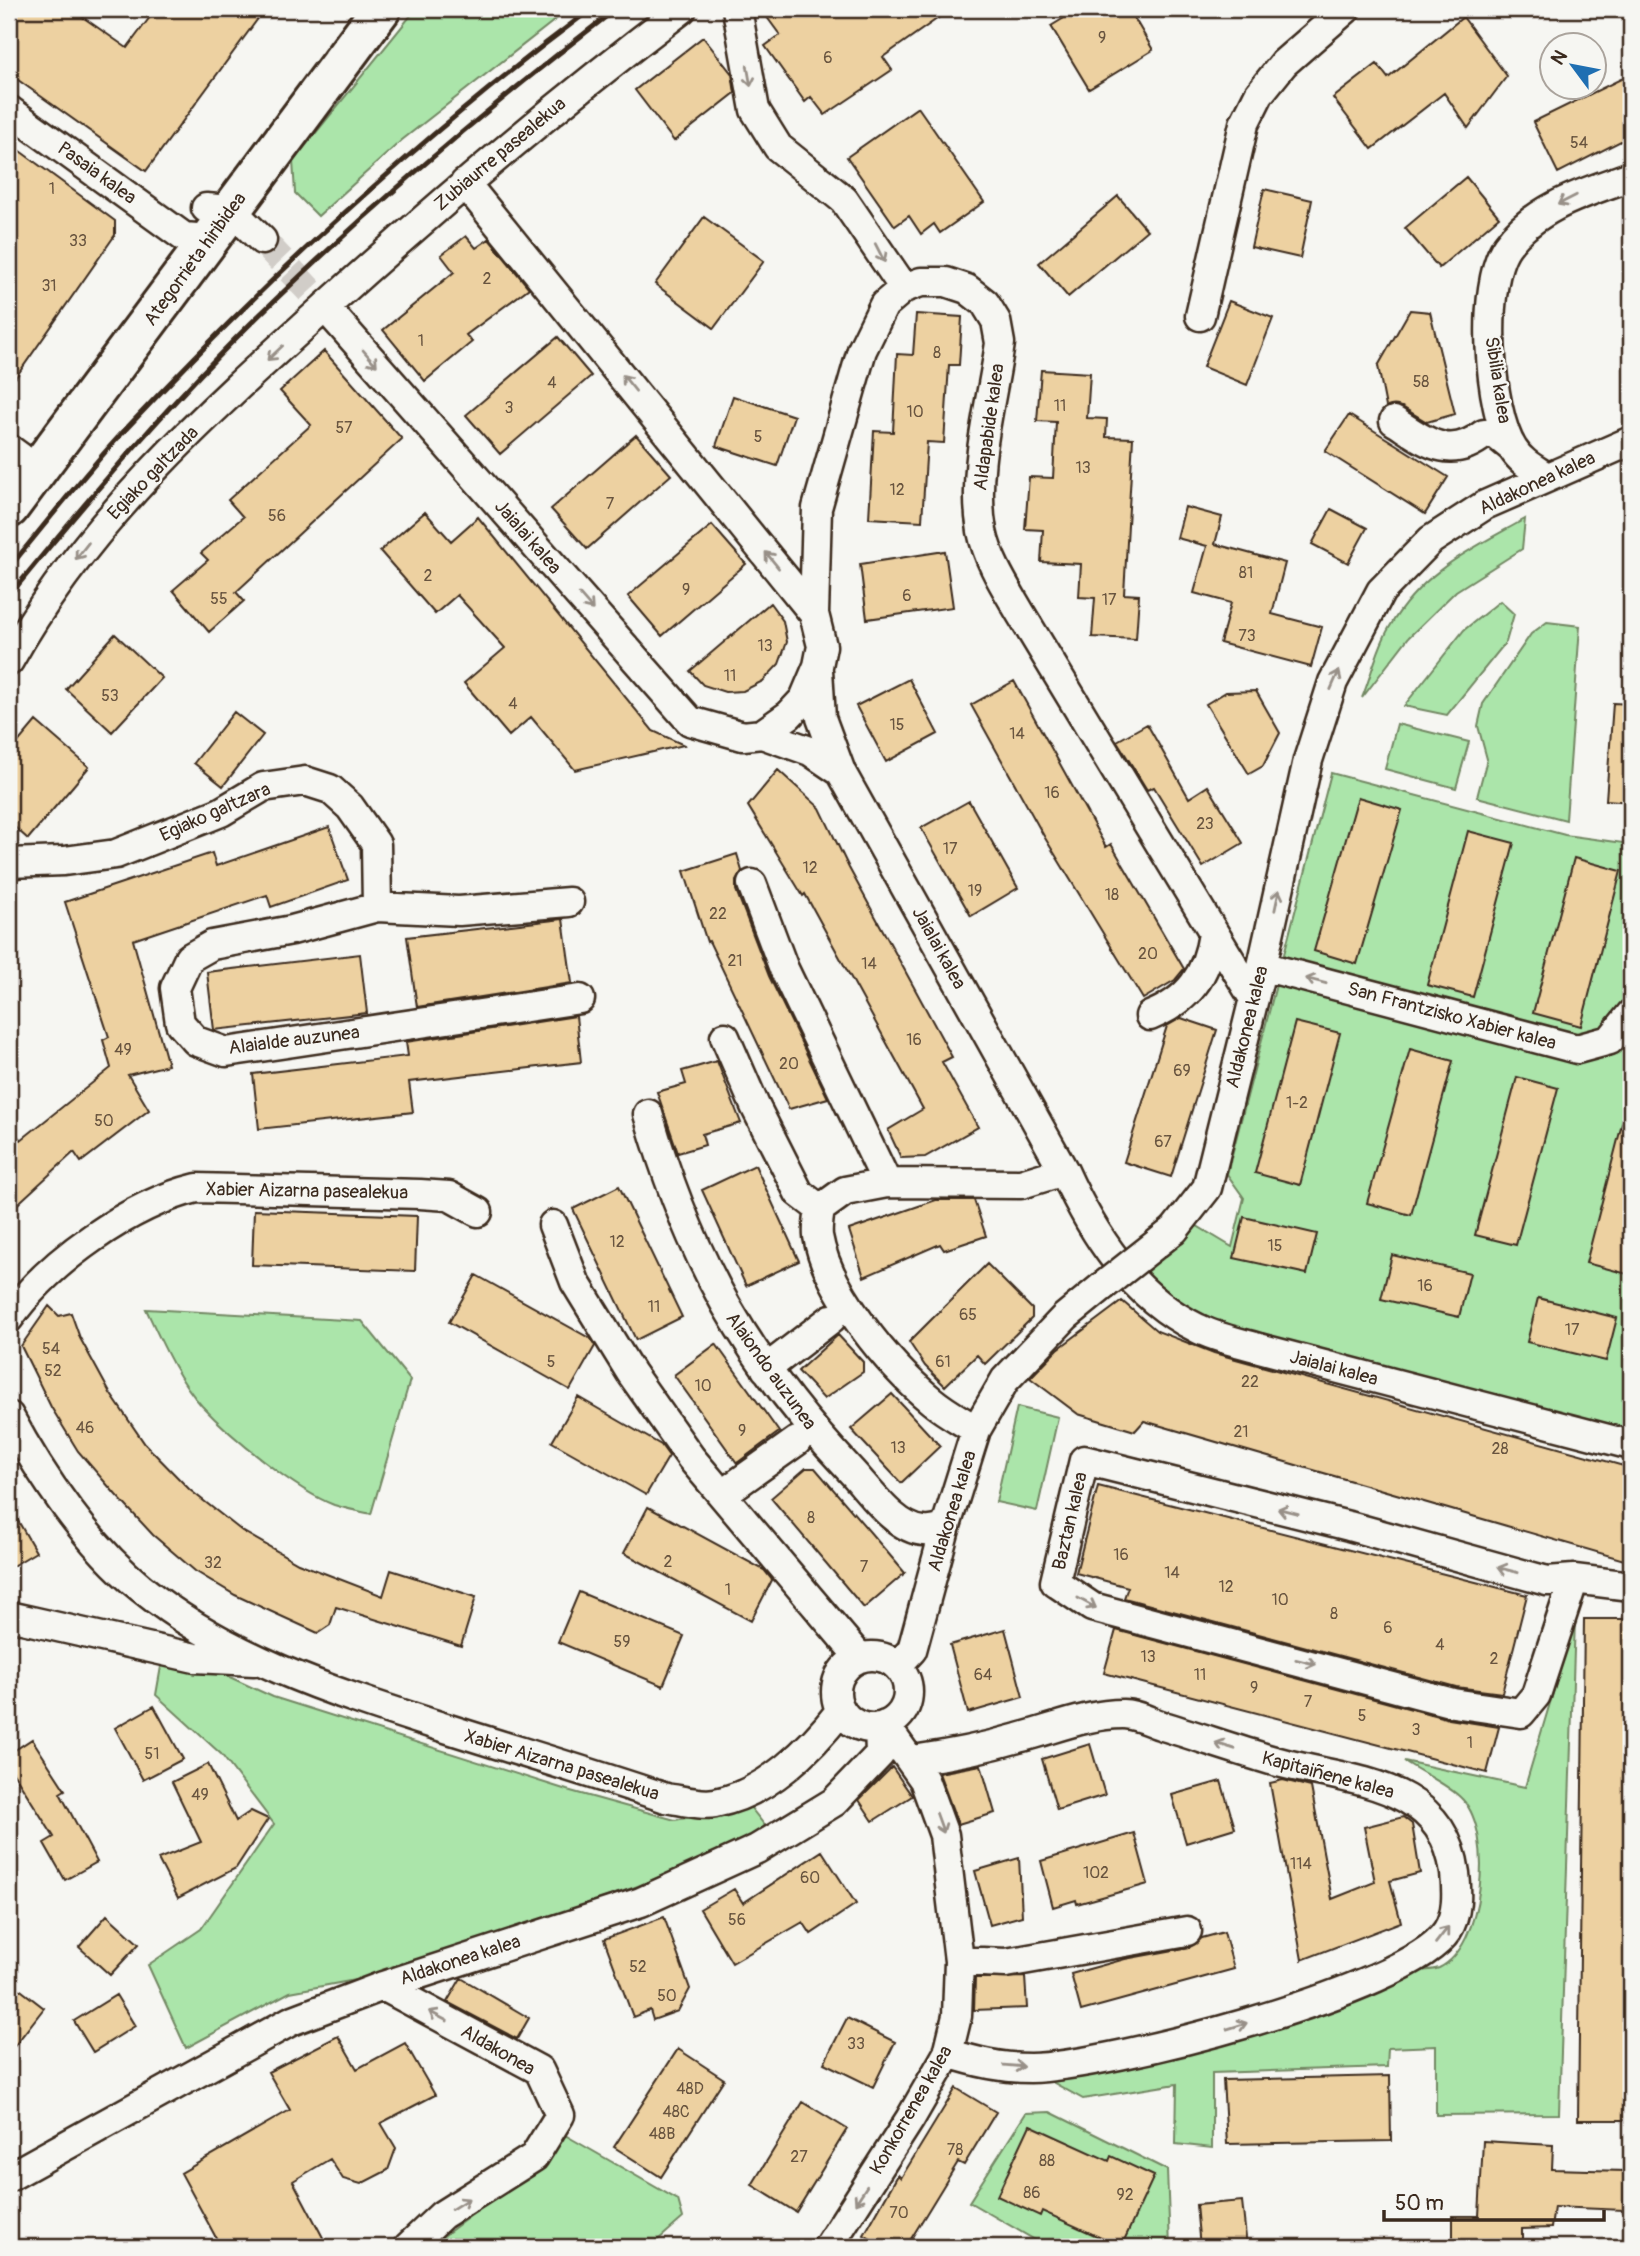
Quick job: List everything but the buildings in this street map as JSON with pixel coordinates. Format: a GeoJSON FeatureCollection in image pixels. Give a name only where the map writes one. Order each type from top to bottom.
{"type":"FeatureCollection","features":[{"type":"Feature","properties":{"kind":"main road","name":"Ategorrieta hiribidea"},"geometry":{"type":"LineString","coordinates":[[9,508],[208,224],[351,9]]}},
{"type":"Feature","properties":{"kind":"main road","name":"Ategorrieta hiribidea"},"geometry":{"type":"LineString","coordinates":[[13,459],[208,224],[381,9]]}},
{"type":"Feature","properties":{"kind":"street","name":"Zubiaurre pasealekua"},"geometry":{"type":"LineString","coordinates":[[325,307],[575,90],[682,9]]}},
{"type":"Feature","properties":{"kind":"street"},"geometry":{"type":"LineString","coordinates":[[737,9],[755,110],[778,146],[844,201],[904,288],[884,305],[862,350],[821,491],[815,533],[814,614],[822,646],[818,666],[804,699],[789,715],[762,734]]}},
{"type":"Feature","properties":{"kind":"street"},"geometry":{"type":"LineString","coordinates":[[1200,316],[1244,124],[1259,94],[1284,63],[1346,9]]}},
{"type":"Feature","properties":{"kind":"street","name":"Pasaia kalea"},"geometry":{"type":"LineString","coordinates":[[9,110],[208,224],[262,240]]}},
{"type":"Feature","properties":{"kind":"street","name":"Sibilia kalea"},"geometry":{"type":"LineString","coordinates":[[1545,477],[1522,461],[1511,447],[1498,403],[1489,345],[1491,285],[1507,247],[1542,214],[1570,197],[1631,176]]}},
{"type":"Feature","properties":{"kind":"street"},"geometry":{"type":"LineString","coordinates":[[465,183],[814,614]]}},
{"type":"Feature","properties":{"kind":"street","name":"Aldapabide kalea"},"geometry":{"type":"LineString","coordinates":[[904,288],[921,282],[946,282],[967,289],[985,303],[996,321],[1000,343],[980,495],[982,532],[990,556],[1021,614],[1254,999]]}},
{"type":"Feature","properties":{"kind":"street","name":"Egiako galtzada"},"geometry":{"type":"LineString","coordinates":[[9,661],[27,627],[114,511],[325,307]]}},
{"type":"Feature","properties":{"kind":"street","name":"Jaialai kalea"},"geometry":{"type":"LineString","coordinates":[[325,307],[690,721],[743,736],[762,734],[810,751],[841,772],[1064,1171],[1084,1215],[1104,1248],[1156,1303],[1199,1329],[1362,1376],[1631,1445]]}},
{"type":"Feature","properties":{"kind":"street"},"geometry":{"type":"LineString","coordinates":[[1394,421],[1437,448],[1452,448],[1474,442],[1484,434],[1495,434],[1511,447]]}},
{"type":"Feature","properties":{"kind":"street","name":"Aldakonea kalea"},"geometry":{"type":"LineString","coordinates":[[897,1666],[912,1650],[945,1528],[976,1430],[1005,1380],[1065,1317],[1174,1230],[1207,1188],[1262,966],[1308,760],[1333,682],[1381,591],[1431,540],[1485,505],[1631,441]]}},
{"type":"Feature","properties":{"kind":"street"},"geometry":{"type":"LineString","coordinates":[[818,666],[821,718],[841,772]]}},
{"type":"Feature","properties":{"kind":"street","name":"Egiako galtzara"},"geometry":{"type":"LineString","coordinates":[[9,863],[64,861],[116,854],[221,813],[263,787],[305,781],[330,789],[350,807],[376,844],[377,907]]}},
{"type":"Feature","properties":{"kind":"street"},"geometry":{"type":"LineString","coordinates":[[752,884],[784,969],[887,1184]]}},
{"type":"Feature","properties":{"kind":"street","name":"Alaialde auzunea"},"geometry":{"type":"LineString","coordinates":[[569,902],[459,911],[377,907],[292,930],[212,945],[189,958],[174,988],[180,1023],[196,1041],[226,1052],[580,999]]}},
{"type":"Feature","properties":{"kind":"street"},"geometry":{"type":"LineString","coordinates":[[1150,1016],[1172,1007],[1196,986],[1210,958],[1213,934]]}},
{"type":"Feature","properties":{"kind":"street","name":"San Frantzisko Xabier kalea"},"geometry":{"type":"LineString","coordinates":[[1262,966],[1577,1049],[1610,1040],[1631,1014]]}},
{"type":"Feature","properties":{"kind":"street"},"geometry":{"type":"LineString","coordinates":[[725,1037],[755,1106],[799,1193],[820,1209]]}},
{"type":"Feature","properties":{"kind":"street","name":"Alaiondo auzunea"},"geometry":{"type":"LineString","coordinates":[[648,1114],[668,1183],[691,1240],[734,1324],[815,1433],[899,1521],[923,1532],[945,1528]]}},
{"type":"Feature","properties":{"kind":"street"},"geometry":{"type":"LineString","coordinates":[[976,1430],[932,1401],[899,1368],[859,1320],[832,1276],[818,1235],[820,1209],[845,1191],[887,1184],[1021,1184],[1064,1171]]}},
{"type":"Feature","properties":{"kind":"street","name":"Xabier Aizarna pasealekua"},"geometry":{"type":"LineString","coordinates":[[9,1318],[25,1294],[62,1262],[101,1234],[171,1194],[197,1188],[440,1195],[449,1196],[478,1212]]}},
{"type":"Feature","properties":{"kind":"street"},"geometry":{"type":"LineString","coordinates":[[553,1225],[575,1282],[631,1373],[691,1458],[724,1493],[860,1658]]}},
{"type":"Feature","properties":{"kind":"street"},"geometry":{"type":"LineString","coordinates":[[766,1368],[831,1319]]}},
{"type":"Feature","properties":{"kind":"street","name":"Xabier Aizarna pasealekua"},"geometry":{"type":"LineString","coordinates":[[9,1416],[51,1488],[91,1537],[140,1587],[197,1627],[261,1661],[326,1690],[666,1798],[713,1804],[740,1795],[773,1776],[818,1740],[841,1710]]}},
{"type":"Feature","properties":{"kind":"street"},"geometry":{"type":"LineString","coordinates":[[724,1493],[797,1441]]}},
{"type":"Feature","properties":{"kind":"street","name":"Baztan kalea"},"geometry":{"type":"LineString","coordinates":[[1574,1579],[1536,1695],[1521,1713],[1452,1703],[1092,1607],[1055,1583],[1084,1460],[1349,1527],[1547,1581],[1574,1579],[1631,1586]]}},
{"type":"Feature","properties":{"kind":"street","name":"Xabier Aizarna pasealekua"},"geometry":{"type":"LineString","coordinates":[[9,1616],[195,1658],[261,1661]]}},
{"type":"Feature","properties":{"kind":"street"},"geometry":{"type":"LineString","coordinates":[[883,1657],[897,1666],[905,1678],[906,1701],[901,1713],[882,1726],[852,1722],[841,1710],[836,1699],[837,1684],[842,1671],[860,1658],[883,1657]]}},
{"type":"Feature","properties":{"kind":"street","name":"Kapitaiñene kalea"},"geometry":{"type":"LineString","coordinates":[[913,1760],[1017,1739],[1094,1716],[1128,1714],[1292,1767],[1378,1785],[1409,1797],[1436,1820],[1452,1847],[1458,1898],[1448,1930],[1425,1955],[1302,2006],[1207,2035],[1031,2068],[981,2064],[947,2053]]}},
{"type":"Feature","properties":{"kind":"street","name":"Aldakonea kalea"},"geometry":{"type":"LineString","coordinates":[[9,2177],[291,2021],[383,1986],[641,1902],[757,1849],[834,1802],[865,1772],[880,1754],[882,1726]]}},
{"type":"Feature","properties":{"kind":"street","name":"Konkorrenea kalea"},"geometry":{"type":"LineString","coordinates":[[828,2247],[910,2119],[947,2053],[957,2016],[959,1961],[944,1835],[924,1780],[913,1760],[882,1726]]}},
{"type":"Feature","properties":{"kind":"street"},"geometry":{"type":"LineString","coordinates":[[959,1961],[1006,1963],[1187,1931]]}},
{"type":"Feature","properties":{"kind":"street","name":"Aldakonea"},"geometry":{"type":"LineString","coordinates":[[383,1986],[539,2070],[560,2115],[534,2157],[442,2215],[408,2247]]}},
{"type":"Feature","properties":{"kind":"green space"},"geometry":{"type":"Polygon","coordinates":[[[416,9],[569,9],[402,140],[318,216],[295,193],[293,161],[416,9]]]}},
{"type":"Feature","properties":{"kind":"green space"},"geometry":{"type":"Polygon","coordinates":[[[1525,519],[1522,549],[1456,591],[1409,637],[1362,698],[1389,628],[1416,591],[1466,552],[1525,519]]]}},
{"type":"Feature","properties":{"kind":"green space"},"geometry":{"type":"Polygon","coordinates":[[[1500,601],[1514,614],[1506,642],[1447,715],[1404,706],[1464,630],[1500,601]]]}},
{"type":"Feature","properties":{"kind":"green space"},"geometry":{"type":"Polygon","coordinates":[[[1547,622],[1580,626],[1566,820],[1477,797],[1487,759],[1478,726],[1483,704],[1531,634],[1547,622]]]}},
{"type":"Feature","properties":{"kind":"green space"},"geometry":{"type":"Polygon","coordinates":[[[1397,724],[1469,742],[1456,788],[1385,769],[1397,724]]]}},
{"type":"Feature","properties":{"kind":"green space"},"geometry":{"type":"Polygon","coordinates":[[[1331,773],[1565,835],[1631,844],[1631,1431],[1224,1324],[1181,1304],[1144,1274],[1197,1226],[1232,1247],[1244,1198],[1227,1174],[1331,773]]]}},
{"type":"Feature","properties":{"kind":"green space"},"geometry":{"type":"Polygon","coordinates":[[[146,1309],[362,1321],[410,1380],[371,1514],[318,1498],[264,1462],[229,1432],[202,1406],[185,1384],[146,1309]]]}},
{"type":"Feature","properties":{"kind":"green space"},"geometry":{"type":"Polygon","coordinates":[[[1017,1407],[1058,1417],[1037,1511],[996,1502],[1017,1407]]]}},
{"type":"Feature","properties":{"kind":"green space"},"geometry":{"type":"Polygon","coordinates":[[[1575,1619],[1559,2114],[1436,2115],[1436,2046],[1388,2048],[1387,2067],[1212,2073],[1212,2148],[1176,2144],[1177,2084],[1083,2099],[1047,2079],[1412,1971],[1436,1969],[1454,1956],[1466,1938],[1475,1915],[1481,1863],[1479,1838],[1473,1816],[1463,1800],[1443,1784],[1404,1761],[1525,1787],[1575,1619]]]}},
{"type":"Feature","properties":{"kind":"green space"},"geometry":{"type":"Polygon","coordinates":[[[162,1661],[221,1673],[273,1697],[567,1790],[675,1820],[714,1813],[746,1802],[766,1827],[725,1849],[638,1886],[481,1942],[366,1978],[290,1992],[186,2048],[148,1965],[201,1929],[274,1824],[221,1754],[156,1695],[162,1661]]]}},
{"type":"Feature","properties":{"kind":"green space"},"geometry":{"type":"Polygon","coordinates":[[[1050,2112],[1167,2170],[1170,2247],[1055,2247],[1037,2241],[969,2202],[1026,2113],[1050,2112]]]}},
{"type":"Feature","properties":{"kind":"green space"},"geometry":{"type":"Polygon","coordinates":[[[565,2135],[678,2200],[683,2218],[650,2247],[429,2247],[538,2165],[565,2135]]]}},
{"type":"Feature","properties":{"kind":"tunnel"},"geometry":{"type":"LineString","coordinates":[[262,240],[325,307]]}},
{"type":"Feature","properties":{"kind":"railway"},"geometry":{"type":"LineString","coordinates":[[9,568],[125,430],[291,263],[467,106],[591,9]]}},
{"type":"Feature","properties":{"kind":"railway"},"geometry":{"type":"LineString","coordinates":[[9,596],[137,444],[204,371],[274,301],[356,224],[441,150],[616,9]]}}]}
